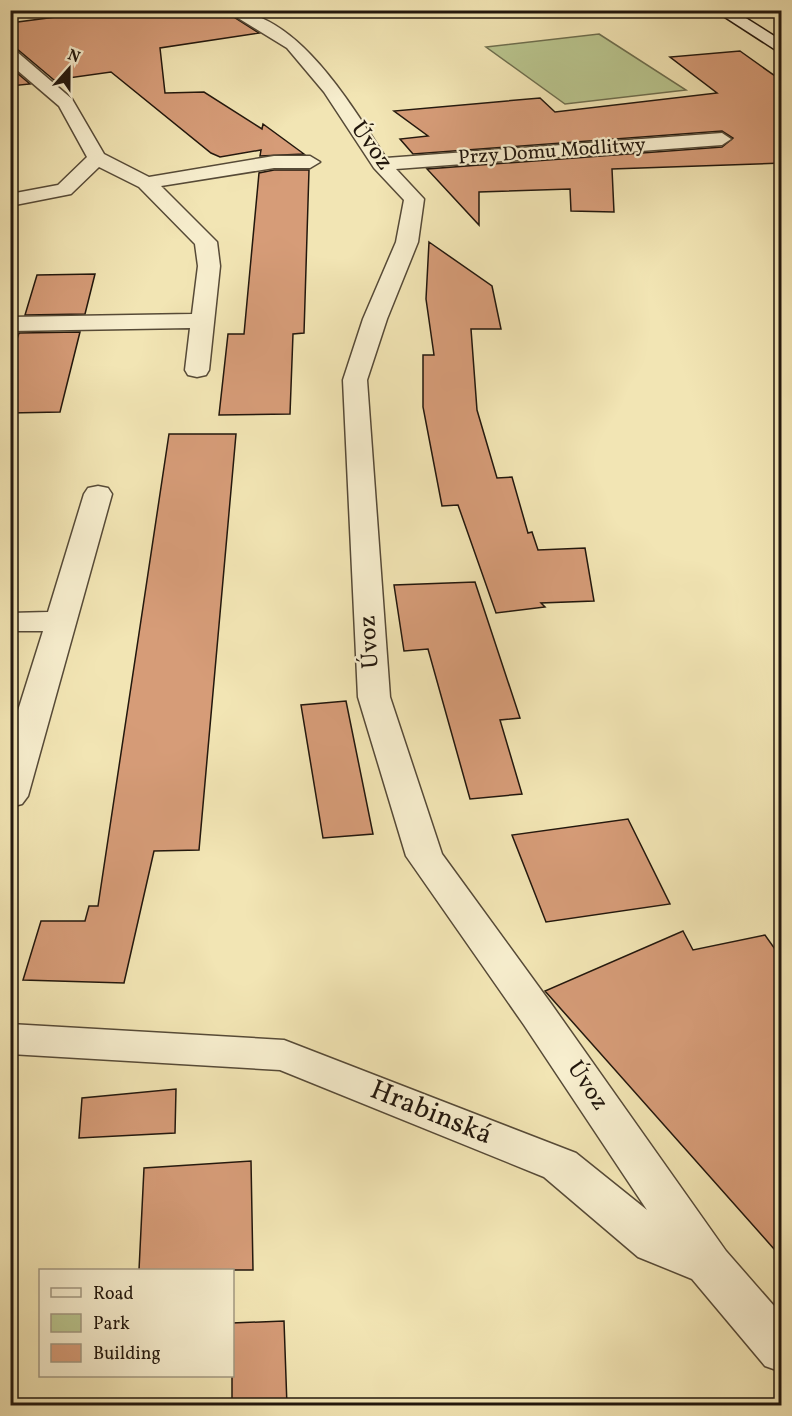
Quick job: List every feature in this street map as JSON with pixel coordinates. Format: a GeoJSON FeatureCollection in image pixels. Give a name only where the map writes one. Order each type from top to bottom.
{"type":"FeatureCollection","features":[{"type":"Feature","properties":{"kind":"street","name":"Úvoz"},"geometry":{"type":"LineString","coordinates":[[232,10],[292,45],[331,89],[381,164],[414,199],[407,242],[375,319],[355,380],[374,696],[423,856],[538,1015],[709,1265]]}},
{"type":"Feature","properties":{"kind":"street"},"geometry":{"type":"LineString","coordinates":[[721,10],[782,50]]}},
{"type":"Feature","properties":{"kind":"street"},"geometry":{"type":"LineString","coordinates":[[10,55],[66,103],[97,158],[146,183],[206,242],[210,266],[197,370]]}},
{"type":"Feature","properties":{"kind":"street","name":"Przy Domu Modlitwy"},"geometry":{"type":"LineString","coordinates":[[381,164],[722,139]]}},
{"type":"Feature","properties":{"kind":"street"},"geometry":{"type":"LineString","coordinates":[[10,200],[64,190],[97,158]]}},
{"type":"Feature","properties":{"kind":"street"},"geometry":{"type":"LineString","coordinates":[[146,183],[274,162],[310,162]]}},
{"type":"Feature","properties":{"kind":"street"},"geometry":{"type":"LineString","coordinates":[[10,324],[203,321]]}},
{"type":"Feature","properties":{"kind":"street"},"geometry":{"type":"LineString","coordinates":[[10,796],[98,494]]}},
{"type":"Feature","properties":{"kind":"street"},"geometry":{"type":"LineString","coordinates":[[10,622],[61,621]]}},
{"type":"Feature","properties":{"kind":"street","name":"Hrabinská"},"geometry":{"type":"LineString","coordinates":[[10,1039],[284,1055],[560,1165],[654,1243],[709,1265],[782,1351]]}},
{"type":"Feature","properties":{"kind":"green space"},"geometry":{"type":"Polygon","coordinates":[[[599,34],[686,90],[565,104],[486,47],[599,34]]]}},
{"type":"Feature","properties":{"kind":"building"},"geometry":{"type":"Polygon","coordinates":[[[47,10],[223,10],[259,33],[160,48],[165,93],[204,92],[262,129],[263,124],[304,154],[260,156],[261,150],[220,157],[211,153],[111,72],[54,80],[17,49],[10,48],[10,23],[56,17],[47,10]]]}},
{"type":"Feature","properties":{"kind":"building"},"geometry":{"type":"Polygon","coordinates":[[[740,51],[782,81],[782,163],[612,169],[614,212],[571,211],[570,189],[479,192],[479,225],[427,169],[722,147],[733,138],[722,131],[413,154],[400,139],[428,136],[394,111],[540,98],[555,112],[717,93],[670,57],[740,51]]]}},
{"type":"Feature","properties":{"kind":"building"},"geometry":{"type":"Polygon","coordinates":[[[10,67],[30,84],[10,86],[10,67]]]}},
{"type":"Feature","properties":{"kind":"building"},"geometry":{"type":"Polygon","coordinates":[[[274,170],[309,170],[304,333],[293,334],[290,414],[219,415],[228,334],[244,334],[259,173],[274,170]]]}},
{"type":"Feature","properties":{"kind":"building"},"geometry":{"type":"Polygon","coordinates":[[[429,242],[492,286],[501,329],[471,329],[477,410],[497,478],[512,477],[528,533],[532,532],[538,550],[585,548],[594,601],[541,603],[545,607],[496,613],[458,505],[442,506],[423,407],[423,355],[434,355],[426,299],[429,242]]]}},
{"type":"Feature","properties":{"kind":"building"},"geometry":{"type":"Polygon","coordinates":[[[95,274],[85,314],[25,315],[37,275],[95,274]]]}},
{"type":"Feature","properties":{"kind":"building"},"geometry":{"type":"Polygon","coordinates":[[[80,332],[60,412],[10,413],[10,360],[19,333],[80,332]]]}},
{"type":"Feature","properties":{"kind":"building"},"geometry":{"type":"Polygon","coordinates":[[[169,434],[236,434],[199,850],[154,851],[124,983],[23,980],[41,921],[85,921],[89,906],[98,906],[169,434]]]}},
{"type":"Feature","properties":{"kind":"building"},"geometry":{"type":"Polygon","coordinates":[[[475,582],[520,718],[500,720],[522,794],[470,799],[428,649],[404,651],[394,585],[475,582]]]}},
{"type":"Feature","properties":{"kind":"building"},"geometry":{"type":"Polygon","coordinates":[[[346,701],[373,834],[323,838],[301,705],[346,701]]]}},
{"type":"Feature","properties":{"kind":"building"},"geometry":{"type":"Polygon","coordinates":[[[628,819],[670,904],[546,922],[512,835],[628,819]]]}},
{"type":"Feature","properties":{"kind":"building"},"geometry":{"type":"Polygon","coordinates":[[[683,931],[693,950],[765,935],[782,959],[782,1258],[545,991],[683,931]]]}},
{"type":"Feature","properties":{"kind":"building"},"geometry":{"type":"Polygon","coordinates":[[[176,1089],[175,1133],[79,1138],[82,1098],[176,1089]]]}},
{"type":"Feature","properties":{"kind":"building"},"geometry":{"type":"Polygon","coordinates":[[[251,1161],[253,1270],[139,1269],[144,1168],[251,1161]]]}},
{"type":"Feature","properties":{"kind":"building"},"geometry":{"type":"Polygon","coordinates":[[[284,1321],[287,1406],[232,1406],[234,1323],[284,1321]]]}}]}
